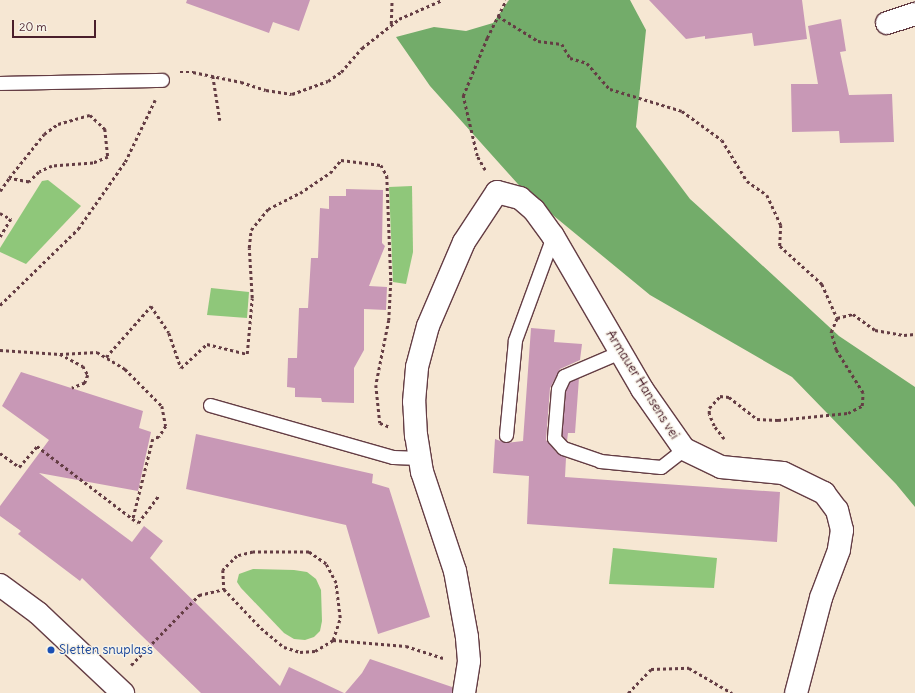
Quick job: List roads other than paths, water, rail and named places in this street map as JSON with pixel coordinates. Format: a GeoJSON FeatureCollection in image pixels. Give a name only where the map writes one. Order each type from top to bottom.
{"type":"FeatureCollection","features":[{"type":"Feature","properties":{"kind":"street"},"geometry":{"type":"LineString","coordinates":[[887,23],[915,14]]}},
{"type":"Feature","properties":{"kind":"street","name":"Armauer Hansens vei"},"geometry":{"type":"LineString","coordinates":[[420,458],[416,436],[414,402],[417,366],[428,326],[464,242],[497,192],[520,198],[534,210],[553,236],[620,352],[667,428],[684,449],[721,467],[783,473],[824,493],[837,510],[842,530],[839,550],[821,598],[796,693]]}},
{"type":"Feature","properties":{"kind":"street"},"geometry":{"type":"LineString","coordinates":[[420,458],[455,571],[469,660],[464,693]]}},
{"type":"Feature","properties":{"kind":"street"},"geometry":{"type":"LineString","coordinates":[[0,585],[38,613],[117,686]]}},
{"type":"Feature","properties":{"kind":"lane"},"geometry":{"type":"LineString","coordinates":[[0,83],[162,80]]}},
{"type":"Feature","properties":{"kind":"lane"},"geometry":{"type":"LineString","coordinates":[[506,434],[515,340],[553,236]]}},
{"type":"Feature","properties":{"kind":"lane"},"geometry":{"type":"LineString","coordinates":[[620,352],[564,376],[558,389],[554,438],[563,448],[600,461],[661,467],[684,449]]}},
{"type":"Feature","properties":{"kind":"lane"},"geometry":{"type":"LineString","coordinates":[[210,405],[394,457],[420,458]]}},
{"type":"Feature","properties":{"kind":"place","name":"Sletten snuplass"},"geometry":{"type":"Point","coordinates":[51,650]}}]}
